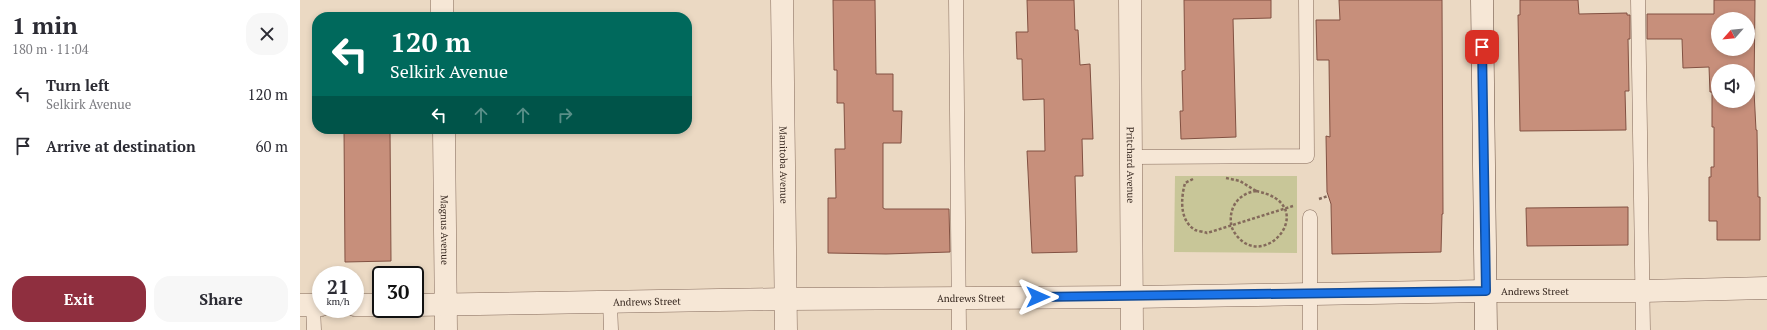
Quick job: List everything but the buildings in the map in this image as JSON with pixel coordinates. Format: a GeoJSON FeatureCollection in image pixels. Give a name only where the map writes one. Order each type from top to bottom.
{"type":"FeatureCollection","features":[{"type":"Feature","properties":{"kind":"street"},"geometry":{"type":"LineString","coordinates":[[442,0],[442,12]]}},
{"type":"Feature","properties":{"kind":"street","name":"Manitoba Avenue"},"geometry":{"type":"LineString","coordinates":[[782,0],[786,330]]}},
{"type":"Feature","properties":{"kind":"street","name":"Pritchard Avenue"},"geometry":{"type":"LineString","coordinates":[[1130,0],[1132,330]]}},
{"type":"Feature","properties":{"kind":"street"},"geometry":{"type":"LineString","coordinates":[[1482,0],[1486,330]]}},
{"type":"Feature","properties":{"kind":"street","name":"Magnus Avenue"},"geometry":{"type":"LineString","coordinates":[[444,134],[446,330]]}},
{"type":"Feature","properties":{"kind":"street","name":"Andrews Street"},"geometry":{"type":"LineString","coordinates":[[424,305],[786,299],[1132,297],[1486,291],[1643,291],[1767,288]]}},
{"type":"Feature","properties":{"kind":"lane"},"geometry":{"type":"LineString","coordinates":[[956,0],[959,330]]}},
{"type":"Feature","properties":{"kind":"lane"},"geometry":{"type":"LineString","coordinates":[[1131,158],[1307,156],[1306,0]]}},
{"type":"Feature","properties":{"kind":"lane"},"geometry":{"type":"LineString","coordinates":[[1638,0],[1643,330]]}},
{"type":"Feature","properties":{"kind":"lane"},"geometry":{"type":"LineString","coordinates":[[1310,217],[1310,330]]}},
{"type":"Feature","properties":{"kind":"lane"},"geometry":{"type":"LineString","coordinates":[[610,302],[611,330]]}},
{"type":"Feature","properties":{"kind":"lane"},"geometry":{"type":"LineString","coordinates":[[311,305],[314,330]]}},
{"type":"Feature","properties":{"kind":"path"},"geometry":{"type":"LineString","coordinates":[[1224,178],[1240,181],[1256,191],[1269,194],[1280,202],[1286,209],[1288,214],[1285,228],[1277,238],[1271,242],[1258,246],[1246,244],[1239,238],[1231,226],[1230,215],[1234,204],[1240,198],[1247,192],[1256,191]]}},
{"type":"Feature","properties":{"kind":"path"},"geometry":{"type":"LineString","coordinates":[[1197,179],[1191,179],[1185,183],[1182,193],[1182,209],[1187,223],[1196,230],[1208,233],[1297,205]]}},
{"type":"Feature","properties":{"kind":"path"},"geometry":{"type":"LineString","coordinates":[[1315,200],[1328,196]]}},
{"type":"Feature","properties":{"kind":"shaded area"},"geometry":{"type":"Polygon","coordinates":[[[1175,176],[1297,176],[1297,253],[1174,252],[1175,176]]]}},
{"type":"Feature","properties":{"kind":"route"},"geometry":{"type":"LineString","coordinates":[[1038,297],[1132,297],[1486,291],[1482,47]]}}]}
